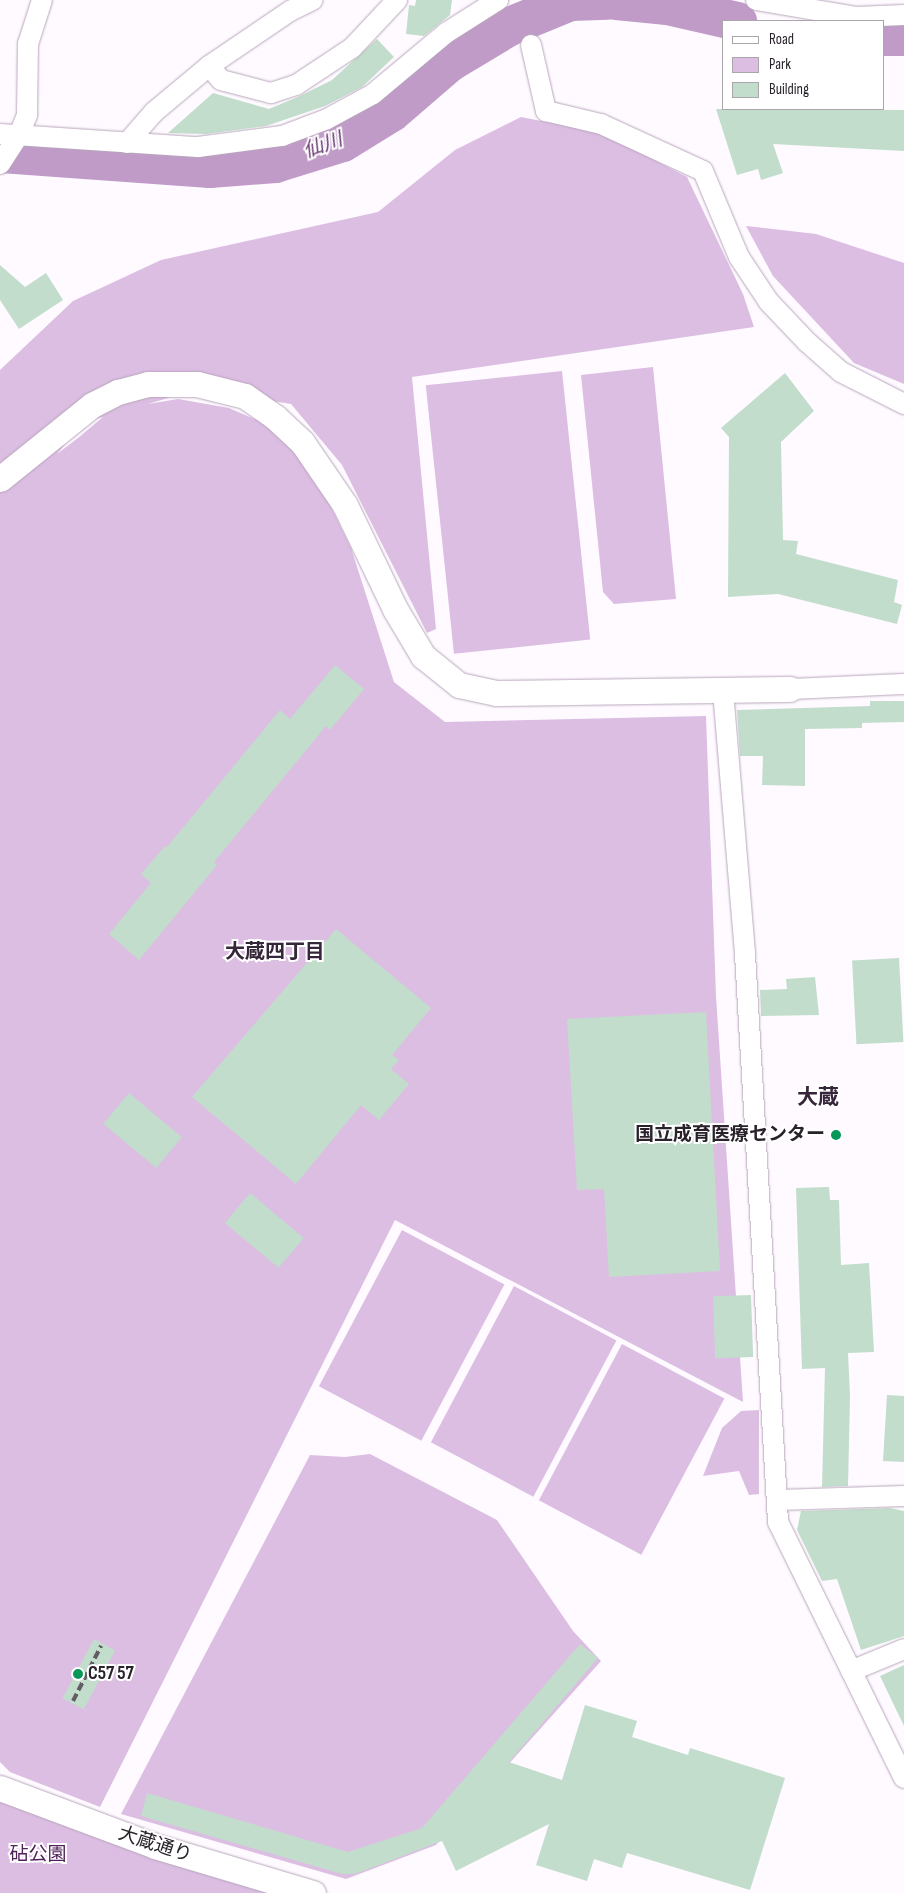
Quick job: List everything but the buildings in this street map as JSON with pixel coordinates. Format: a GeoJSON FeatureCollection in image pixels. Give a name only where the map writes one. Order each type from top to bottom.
{"type":"FeatureCollection","features":[{"type":"Feature","properties":{"kind":"street"},"geometry":{"type":"LineString","coordinates":[[0,164],[9,134],[27,115],[28,44],[42,0]]}},
{"type":"Feature","properties":{"kind":"street"},"geometry":{"type":"LineString","coordinates":[[127,143],[154,112],[209,66],[313,0]]}},
{"type":"Feature","properties":{"kind":"street"},"geometry":{"type":"LineString","coordinates":[[209,66],[221,80],[272,93],[296,85],[352,48],[397,0]]}},
{"type":"Feature","properties":{"kind":"street"},"geometry":{"type":"LineString","coordinates":[[9,134],[198,147],[226,146],[282,136],[328,120],[373,94],[446,33],[498,0]]}},
{"type":"Feature","properties":{"kind":"street"},"geometry":{"type":"LineString","coordinates":[[756,0],[856,17],[904,15]]}},
{"type":"Feature","properties":{"kind":"street"},"geometry":{"type":"LineString","coordinates":[[531,45],[546,111],[602,124],[703,171],[739,257],[769,302],[807,342],[842,372],[904,404]]}},
{"type":"Feature","properties":{"kind":"street"},"geometry":{"type":"LineString","coordinates":[[0,480],[92,405],[118,392],[148,384],[196,384],[244,396],[275,417],[302,442],[345,505],[395,609],[423,656],[459,685],[496,693],[869,688],[904,684]]}},
{"type":"Feature","properties":{"kind":"street"},"geometry":{"type":"LineString","coordinates":[[723,691],[745,954],[778,1522],[904,1778]]}},
{"type":"Feature","properties":{"kind":"street"},"geometry":{"type":"LineString","coordinates":[[778,1500],[904,1496]]}},
{"type":"Feature","properties":{"kind":"street"},"geometry":{"type":"LineString","coordinates":[[851,1671],[904,1649]]}},
{"type":"Feature","properties":{"kind":"street","name":"大蔵通り"},"geometry":{"type":"LineString","coordinates":[[0,1788],[155,1846],[312,1893]]}},
{"type":"Feature","properties":{"kind":"green space"},"geometry":{"type":"Polygon","coordinates":[[[521,117],[602,133],[687,177],[743,294],[754,327],[412,377],[436,629],[427,633],[342,465],[291,404],[198,389],[148,404],[178,399],[229,408],[275,428],[314,472],[351,548],[394,682],[445,722],[706,716],[716,996],[743,1402],[395,1220],[100,1807],[10,1772],[0,1762],[0,370],[73,301],[161,260],[378,212],[455,150],[521,117]],[[103,417],[83,422],[57,454],[103,417]]]}},
{"type":"Feature","properties":{"kind":"green space"},"geometry":{"type":"Polygon","coordinates":[[[746,226],[816,234],[904,263],[904,384],[854,363],[773,276],[746,226]]]}},
{"type":"Feature","properties":{"kind":"green space"},"geometry":{"type":"Polygon","coordinates":[[[653,367],[676,599],[614,604],[603,592],[581,375],[653,367]]]}},
{"type":"Feature","properties":{"kind":"green space"},"geometry":{"type":"Polygon","coordinates":[[[562,371],[590,640],[454,654],[426,385],[562,371]]]}},
{"type":"Feature","properties":{"kind":"green space"},"geometry":{"type":"Polygon","coordinates":[[[402,1230],[504,1284],[421,1441],[319,1386],[402,1230]]]}},
{"type":"Feature","properties":{"kind":"green space"},"geometry":{"type":"Polygon","coordinates":[[[514,1286],[616,1340],[533,1497],[431,1442],[514,1286]]]}},
{"type":"Feature","properties":{"kind":"green space"},"geometry":{"type":"Polygon","coordinates":[[[622,1344],[724,1398],[641,1555],[539,1500],[622,1344]]]}},
{"type":"Feature","properties":{"kind":"green space"},"geometry":{"type":"Polygon","coordinates":[[[759,1410],[759,1494],[749,1495],[739,1471],[703,1476],[722,1428],[741,1411],[759,1410]]]}},
{"type":"Feature","properties":{"kind":"green space"},"geometry":{"type":"Polygon","coordinates":[[[370,1454],[497,1520],[573,1631],[601,1661],[436,1845],[346,1879],[121,1814],[310,1455],[345,1457],[370,1454]]]}},
{"type":"Feature","properties":{"kind":"green space","name":"砧公園"},"geometry":{"type":"Polygon","coordinates":[[[0,1801],[282,1893],[0,1893],[0,1801]]]}},
{"type":"Feature","properties":{"kind":"waterway","name":"仙川"},"geometry":{"type":"LineString","coordinates":[[0,153],[209,168],[275,163],[342,142],[391,112],[449,62],[509,26],[570,1],[607,0]]}},
{"type":"Feature","properties":{"kind":"waterway","name":"仙川"},"geometry":{"type":"LineString","coordinates":[[616,0],[667,5],[733,20]]}},
{"type":"Feature","properties":{"kind":"waterway","name":"仙川"},"geometry":{"type":"LineString","coordinates":[[884,36],[904,36]]}},
{"type":"Feature","properties":{"kind":"railway"},"geometry":{"type":"LineString","coordinates":[[73,1701],[101,1646]]}},
{"type":"Feature","properties":{"kind":"place","name":"国立成育医療センター"},"geometry":{"type":"Point","coordinates":[836,1135]}},
{"type":"Feature","properties":{"kind":"place","name":"C57 57"},"geometry":{"type":"Point","coordinates":[78,1674]}},
{"type":"Feature","properties":{"kind":"district","name":"大蔵四丁目"},"geometry":{"type":"Point","coordinates":[275,952]}},
{"type":"Feature","properties":{"kind":"district","name":"大蔵"},"geometry":{"type":"Point","coordinates":[818,1098]}}]}
